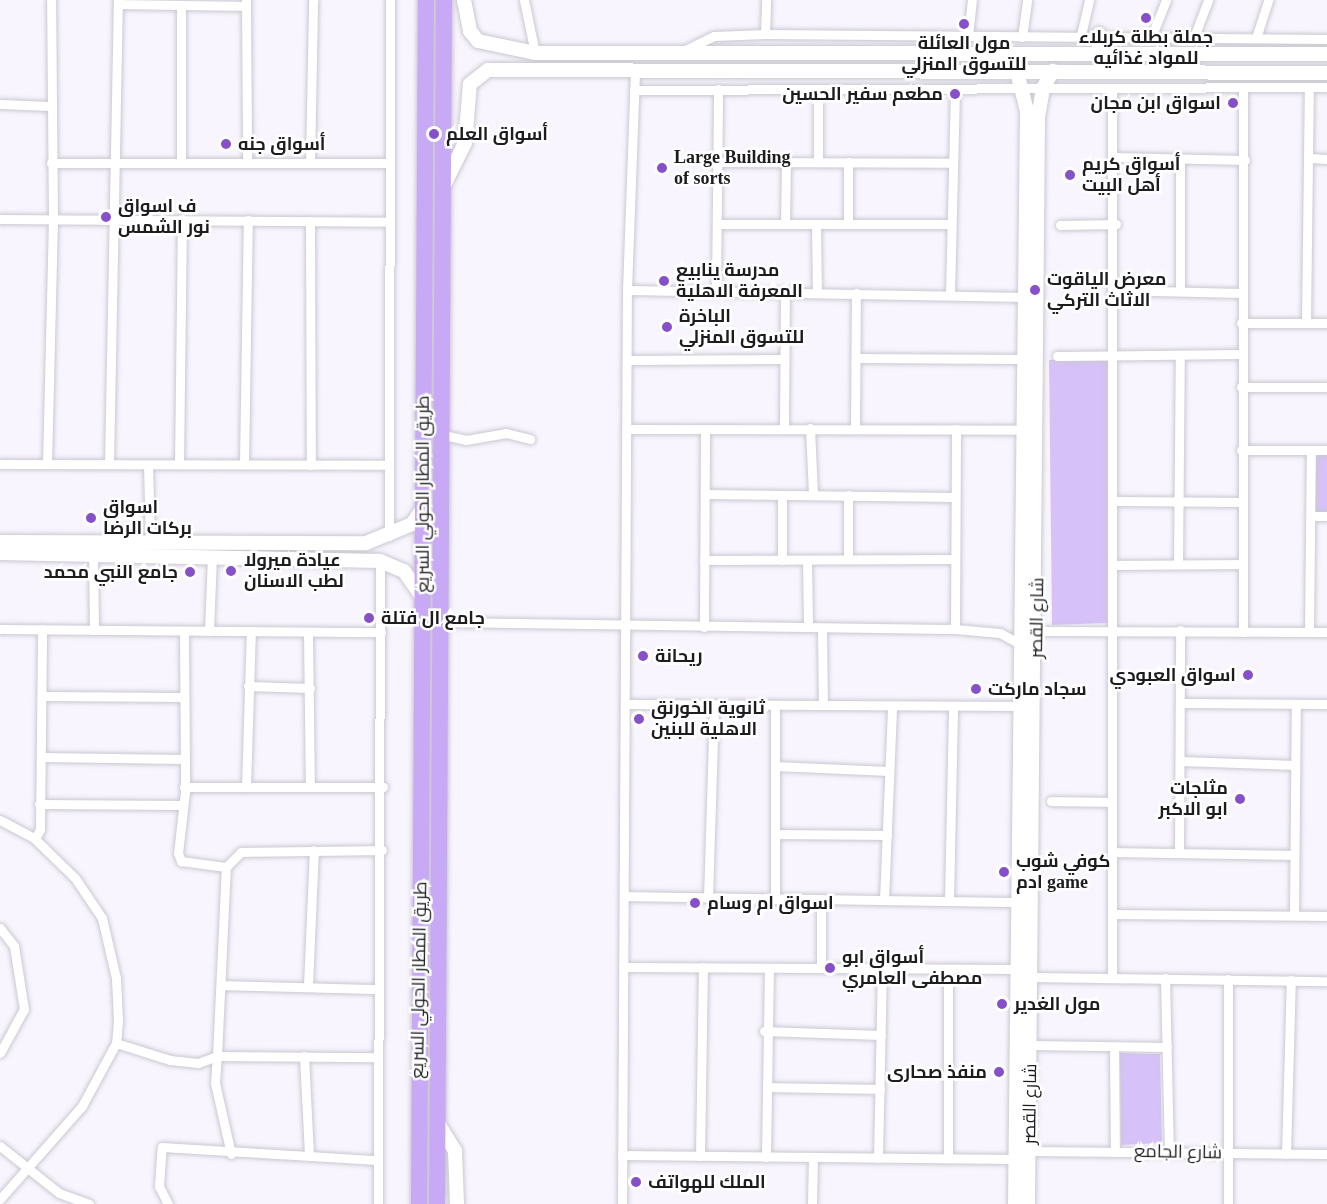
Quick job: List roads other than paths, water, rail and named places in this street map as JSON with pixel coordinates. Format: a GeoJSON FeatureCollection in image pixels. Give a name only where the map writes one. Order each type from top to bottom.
{"type":"FeatureCollection","features":[{"type":"Feature","properties":{"kind":"highway","name":"طريق المطار الحولي السريع"},"geometry":{"type":"LineString","coordinates":[[419,1204],[425,502],[426,0]]}},
{"type":"Feature","properties":{"kind":"highway","name":"طريق المطار الحولي السريع"},"geometry":{"type":"LineString","coordinates":[[437,1204],[444,0]]}},
{"type":"Feature","properties":{"kind":"street"},"geometry":{"type":"LineString","coordinates":[[47,464],[53,218],[50,106],[51,0]]}},
{"type":"Feature","properties":{"kind":"street"},"geometry":{"type":"LineString","coordinates":[[310,163],[313,0]]}},
{"type":"Feature","properties":{"kind":"street"},"geometry":{"type":"LineString","coordinates":[[389,536],[386,465],[390,0]]}},
{"type":"Feature","properties":{"kind":"street"},"geometry":{"type":"LineString","coordinates":[[464,0],[470,31],[478,41],[535,53],[1327,54]]}},
{"type":"Feature","properties":{"kind":"street"},"geometry":{"type":"LineString","coordinates":[[524,0],[535,53]]}},
{"type":"Feature","properties":{"kind":"street"},"geometry":{"type":"LineString","coordinates":[[765,34],[766,0]]}},
{"type":"Feature","properties":{"kind":"street"},"geometry":{"type":"LineString","coordinates":[[968,37],[972,0]]}},
{"type":"Feature","properties":{"kind":"street"},"geometry":{"type":"LineString","coordinates":[[1022,37],[1027,0]]}},
{"type":"Feature","properties":{"kind":"street"},"geometry":{"type":"LineString","coordinates":[[1081,35],[1089,0]]}},
{"type":"Feature","properties":{"kind":"street"},"geometry":{"type":"LineString","coordinates":[[1152,35],[1166,0]]}},
{"type":"Feature","properties":{"kind":"street"},"geometry":{"type":"LineString","coordinates":[[1194,37],[1208,0]]}},
{"type":"Feature","properties":{"kind":"street"},"geometry":{"type":"LineString","coordinates":[[1256,38],[1268,0]]}},
{"type":"Feature","properties":{"kind":"street"},"geometry":{"type":"LineString","coordinates":[[109,464],[113,217],[118,164],[118,2],[181,6],[246,3],[247,161]]}},
{"type":"Feature","properties":{"kind":"street"},"geometry":{"type":"LineString","coordinates":[[181,6],[181,162]]}},
{"type":"Feature","properties":{"kind":"street"},"geometry":{"type":"LineString","coordinates":[[680,52],[714,36],[765,34],[968,37],[1099,34],[1256,38],[1326,37]]}},
{"type":"Feature","properties":{"kind":"street"},"geometry":{"type":"LineString","coordinates":[[1099,34],[1099,54]]}},
{"type":"Feature","properties":{"kind":"street"},"geometry":{"type":"LineString","coordinates":[[798,52],[794,63],[799,70]]}},
{"type":"Feature","properties":{"kind":"street"},"geometry":{"type":"LineString","coordinates":[[762,53],[768,61],[765,70]]}},
{"type":"Feature","properties":{"kind":"street"},"geometry":{"type":"LineString","coordinates":[[1158,71],[1164,61],[1159,53]]}},
{"type":"Feature","properties":{"kind":"street"},"geometry":{"type":"LineString","coordinates":[[1189,71],[1184,63],[1190,53]]}},
{"type":"Feature","properties":{"kind":"street"},"geometry":{"type":"LineString","coordinates":[[443,196],[465,142],[468,88],[479,73],[635,69],[1327,73]]}},
{"type":"Feature","properties":{"kind":"street"},"geometry":{"type":"LineString","coordinates":[[622,1204],[627,625],[627,290],[635,69]]}},
{"type":"Feature","properties":{"kind":"street","name":"شارع القصر"},"geometry":{"type":"LineString","coordinates":[[1028,1204],[1031,1045],[1025,973],[1036,631],[1037,201],[1043,88],[1053,71]]}},
{"type":"Feature","properties":{"kind":"street"},"geometry":{"type":"LineString","coordinates":[[1017,72],[1023,89],[1025,297],[1023,706],[1028,831]]}},
{"type":"Feature","properties":{"kind":"street"},"geometry":{"type":"LineString","coordinates":[[1243,87],[1245,160],[1240,354],[1243,632]]}},
{"type":"Feature","properties":{"kind":"street"},"geometry":{"type":"LineString","coordinates":[[1306,323],[1310,158],[1309,87]]}},
{"type":"Feature","properties":{"kind":"street"},"geometry":{"type":"LineString","coordinates":[[634,90],[1327,87]]}},
{"type":"Feature","properties":{"kind":"street"},"geometry":{"type":"LineString","coordinates":[[1112,88],[1116,224],[1112,977]]}},
{"type":"Feature","properties":{"kind":"street"},"geometry":{"type":"LineString","coordinates":[[716,291],[718,89]]}},
{"type":"Feature","properties":{"kind":"street"},"geometry":{"type":"LineString","coordinates":[[818,90],[818,162]]}},
{"type":"Feature","properties":{"kind":"street"},"geometry":{"type":"LineString","coordinates":[[950,294],[955,90]]}},
{"type":"Feature","properties":{"kind":"street"},"geometry":{"type":"LineString","coordinates":[[0,104],[50,106]]}},
{"type":"Feature","properties":{"kind":"street"},"geometry":{"type":"LineString","coordinates":[[1114,157],[1245,160]]}},
{"type":"Feature","properties":{"kind":"street"},"geometry":{"type":"LineString","coordinates":[[1180,158],[1180,291]]}},
{"type":"Feature","properties":{"kind":"street"},"geometry":{"type":"LineString","coordinates":[[1310,158],[1327,159]]}},
{"type":"Feature","properties":{"kind":"street"},"geometry":{"type":"LineString","coordinates":[[51,164],[247,161],[389,163]]}},
{"type":"Feature","properties":{"kind":"street"},"geometry":{"type":"LineString","coordinates":[[717,162],[952,163]]}},
{"type":"Feature","properties":{"kind":"street"},"geometry":{"type":"LineString","coordinates":[[785,224],[786,162]]}},
{"type":"Feature","properties":{"kind":"street"},"geometry":{"type":"LineString","coordinates":[[848,162],[848,224]]}},
{"type":"Feature","properties":{"kind":"street"},"geometry":{"type":"LineString","coordinates":[[0,219],[113,217],[388,222]]}},
{"type":"Feature","properties":{"kind":"street"},"geometry":{"type":"LineString","coordinates":[[179,464],[182,219]]}},
{"type":"Feature","properties":{"kind":"street"},"geometry":{"type":"LineString","coordinates":[[244,464],[248,220]]}},
{"type":"Feature","properties":{"kind":"street"},"geometry":{"type":"LineString","coordinates":[[310,221],[311,465]]}},
{"type":"Feature","properties":{"kind":"street"},"geometry":{"type":"LineString","coordinates":[[717,224],[951,224]]}},
{"type":"Feature","properties":{"kind":"street"},"geometry":{"type":"LineString","coordinates":[[816,224],[817,293]]}},
{"type":"Feature","properties":{"kind":"street"},"geometry":{"type":"LineString","coordinates":[[1060,225],[1116,224]]}},
{"type":"Feature","properties":{"kind":"street"},"geometry":{"type":"LineString","coordinates":[[627,290],[1025,297]]}},
{"type":"Feature","properties":{"kind":"street"},"geometry":{"type":"LineString","coordinates":[[1115,290],[1242,293]]}},
{"type":"Feature","properties":{"kind":"street"},"geometry":{"type":"LineString","coordinates":[[784,428],[785,292]]}},
{"type":"Feature","properties":{"kind":"street"},"geometry":{"type":"LineString","coordinates":[[855,428],[856,293]]}},
{"type":"Feature","properties":{"kind":"street"},"geometry":{"type":"LineString","coordinates":[[1241,322],[1327,323]]}},
{"type":"Feature","properties":{"kind":"street"},"geometry":{"type":"LineString","coordinates":[[1057,356],[1240,354]]}},
{"type":"Feature","properties":{"kind":"street"},"geometry":{"type":"LineString","coordinates":[[1178,564],[1180,355]]}},
{"type":"Feature","properties":{"kind":"street"},"geometry":{"type":"LineString","coordinates":[[856,358],[1024,359]]}},
{"type":"Feature","properties":{"kind":"street"},"geometry":{"type":"LineString","coordinates":[[627,360],[784,359]]}},
{"type":"Feature","properties":{"kind":"street"},"geometry":{"type":"LineString","coordinates":[[1241,387],[1327,387]]}},
{"type":"Feature","properties":{"kind":"street"},"geometry":{"type":"LineString","coordinates":[[810,428],[813,495]]}},
{"type":"Feature","properties":{"kind":"street"},"geometry":{"type":"LineString","coordinates":[[627,429],[1023,430]]}},
{"type":"Feature","properties":{"kind":"street"},"geometry":{"type":"LineString","coordinates":[[704,627],[705,429]]}},
{"type":"Feature","properties":{"kind":"street"},"geometry":{"type":"LineString","coordinates":[[955,629],[956,429]]}},
{"type":"Feature","properties":{"kind":"street"},"geometry":{"type":"LineString","coordinates":[[443,435],[466,440],[506,433],[530,439]]}},
{"type":"Feature","properties":{"kind":"street"},"geometry":{"type":"LineString","coordinates":[[1023,448],[1038,450]]}},
{"type":"Feature","properties":{"kind":"street"},"geometry":{"type":"LineString","coordinates":[[1241,450],[1327,450]]}},
{"type":"Feature","properties":{"kind":"street"},"geometry":{"type":"LineString","coordinates":[[1309,631],[1311,450]]}},
{"type":"Feature","properties":{"kind":"street"},"geometry":{"type":"LineString","coordinates":[[0,464],[386,465]]}},
{"type":"Feature","properties":{"kind":"street"},"geometry":{"type":"LineString","coordinates":[[148,465],[150,543]]}},
{"type":"Feature","properties":{"kind":"street"},"geometry":{"type":"LineString","coordinates":[[1023,467],[1038,468]]}},
{"type":"Feature","properties":{"kind":"street"},"geometry":{"type":"LineString","coordinates":[[705,494],[955,496]]}},
{"type":"Feature","properties":{"kind":"street"},"geometry":{"type":"LineString","coordinates":[[782,495],[782,560]]}},
{"type":"Feature","properties":{"kind":"street"},"geometry":{"type":"LineString","coordinates":[[848,495],[848,559]]}},
{"type":"Feature","properties":{"kind":"street"},"geometry":{"type":"LineString","coordinates":[[1116,501],[1242,502]]}},
{"type":"Feature","properties":{"kind":"street"},"geometry":{"type":"LineString","coordinates":[[0,553],[212,555],[232,549],[366,543],[389,536],[412,524],[425,502]]}},
{"type":"Feature","properties":{"kind":"street"},"geometry":{"type":"LineString","coordinates":[[1311,516],[1327,516]]}},
{"type":"Feature","properties":{"kind":"street"},"geometry":{"type":"LineString","coordinates":[[0,542],[150,543],[380,561],[404,571],[417,584],[423,603]]}},
{"type":"Feature","properties":{"kind":"street"},"geometry":{"type":"LineString","coordinates":[[93,554],[94,630]]}},
{"type":"Feature","properties":{"kind":"street"},"geometry":{"type":"LineString","coordinates":[[209,631],[212,555]]}},
{"type":"Feature","properties":{"kind":"street"},"geometry":{"type":"LineString","coordinates":[[704,560],[955,559]]}},
{"type":"Feature","properties":{"kind":"street"},"geometry":{"type":"LineString","coordinates":[[807,560],[808,627]]}},
{"type":"Feature","properties":{"kind":"street"},"geometry":{"type":"LineString","coordinates":[[378,1204],[375,1057],[384,787],[380,561]]}},
{"type":"Feature","properties":{"kind":"street"},"geometry":{"type":"LineString","coordinates":[[1115,565],[1243,564]]}},
{"type":"Feature","properties":{"kind":"street"},"geometry":{"type":"LineString","coordinates":[[442,622],[955,629],[1000,633],[1023,646]]}},
{"type":"Feature","properties":{"kind":"street"},"geometry":{"type":"LineString","coordinates":[[822,627],[823,705]]}},
{"type":"Feature","properties":{"kind":"street"},"geometry":{"type":"LineString","coordinates":[[0,629],[381,632]]}},
{"type":"Feature","properties":{"kind":"street"},"geometry":{"type":"LineString","coordinates":[[35,839],[41,757],[42,629]]}},
{"type":"Feature","properties":{"kind":"street"},"geometry":{"type":"LineString","coordinates":[[1179,852],[1180,630]]}},
{"type":"Feature","properties":{"kind":"street"},"geometry":{"type":"LineString","coordinates":[[184,631],[184,787],[181,861],[226,867]]}},
{"type":"Feature","properties":{"kind":"street"},"geometry":{"type":"LineString","coordinates":[[246,787],[251,631]]}},
{"type":"Feature","properties":{"kind":"street"},"geometry":{"type":"LineString","coordinates":[[1036,631],[1327,632]]}},
{"type":"Feature","properties":{"kind":"street"},"geometry":{"type":"LineString","coordinates":[[308,632],[310,786]]}},
{"type":"Feature","properties":{"kind":"street"},"geometry":{"type":"LineString","coordinates":[[248,686],[310,688]]}},
{"type":"Feature","properties":{"kind":"street"},"geometry":{"type":"LineString","coordinates":[[43,696],[183,697]]}},
{"type":"Feature","properties":{"kind":"street"},"geometry":{"type":"LineString","coordinates":[[1181,703],[1327,704]]}},
{"type":"Feature","properties":{"kind":"street"},"geometry":{"type":"LineString","coordinates":[[626,704],[1023,706]]}},
{"type":"Feature","properties":{"kind":"street"},"geometry":{"type":"LineString","coordinates":[[708,898],[714,704]]}},
{"type":"Feature","properties":{"kind":"street"},"geometry":{"type":"LineString","coordinates":[[1294,915],[1296,704]]}},
{"type":"Feature","properties":{"kind":"street"},"geometry":{"type":"LineString","coordinates":[[774,898],[775,705]]}},
{"type":"Feature","properties":{"kind":"street"},"geometry":{"type":"LineString","coordinates":[[885,900],[892,706]]}},
{"type":"Feature","properties":{"kind":"street"},"geometry":{"type":"LineString","coordinates":[[949,901],[952,706]]}},
{"type":"Feature","properties":{"kind":"street"},"geometry":{"type":"LineString","coordinates":[[41,757],[184,759]]}},
{"type":"Feature","properties":{"kind":"street"},"geometry":{"type":"LineString","coordinates":[[1181,761],[1295,765]]}},
{"type":"Feature","properties":{"kind":"street"},"geometry":{"type":"LineString","coordinates":[[775,766],[889,771]]}},
{"type":"Feature","properties":{"kind":"street"},"geometry":{"type":"LineString","coordinates":[[184,787],[384,787]]}},
{"type":"Feature","properties":{"kind":"street"},"geometry":{"type":"LineString","coordinates":[[1051,801],[1112,802]]}},
{"type":"Feature","properties":{"kind":"street"},"geometry":{"type":"LineString","coordinates":[[39,804],[182,805]]}},
{"type":"Feature","properties":{"kind":"street"},"geometry":{"type":"LineString","coordinates":[[0,820],[35,839],[75,878],[102,918],[116,978],[116,1042],[82,1106],[0,1199]]}},
{"type":"Feature","properties":{"kind":"street"},"geometry":{"type":"LineString","coordinates":[[775,834],[887,835]]}},
{"type":"Feature","properties":{"kind":"street"},"geometry":{"type":"LineString","coordinates":[[308,986],[314,850]]}},
{"type":"Feature","properties":{"kind":"street"},"geometry":{"type":"LineString","coordinates":[[231,1154],[215,1083],[223,985],[226,867],[241,852],[382,850]]}},
{"type":"Feature","properties":{"kind":"street"},"geometry":{"type":"LineString","coordinates":[[1112,852],[1294,855]]}},
{"type":"Feature","properties":{"kind":"street"},"geometry":{"type":"LineString","coordinates":[[1015,1204],[1025,973],[1020,902],[1027,866]]}},
{"type":"Feature","properties":{"kind":"street"},"geometry":{"type":"LineString","coordinates":[[624,897],[1020,902]]}},
{"type":"Feature","properties":{"kind":"street"},"geometry":{"type":"LineString","coordinates":[[821,899],[821,968]]}},
{"type":"Feature","properties":{"kind":"street"},"geometry":{"type":"LineString","coordinates":[[1113,914],[1327,916]]}},
{"type":"Feature","properties":{"kind":"street"},"geometry":{"type":"LineString","coordinates":[[0,928],[14,946],[24,1009],[0,1053]]}},
{"type":"Feature","properties":{"kind":"street"},"geometry":{"type":"LineString","coordinates":[[623,967],[948,969],[1112,977],[1327,981]]}},
{"type":"Feature","properties":{"kind":"street"},"geometry":{"type":"LineString","coordinates":[[700,1156],[704,967]]}},
{"type":"Feature","properties":{"kind":"street"},"geometry":{"type":"LineString","coordinates":[[766,1156],[765,1031],[769,968]]}},
{"type":"Feature","properties":{"kind":"street"},"geometry":{"type":"LineString","coordinates":[[878,1158],[882,968]]}},
{"type":"Feature","properties":{"kind":"street"},"geometry":{"type":"LineString","coordinates":[[948,969],[948,1158]]}},
{"type":"Feature","properties":{"kind":"street"},"geometry":{"type":"LineString","coordinates":[[1165,978],[1169,1151]]}},
{"type":"Feature","properties":{"kind":"street"},"geometry":{"type":"LineString","coordinates":[[1228,979],[1228,1204]]}},
{"type":"Feature","properties":{"kind":"street"},"geometry":{"type":"LineString","coordinates":[[1286,1154],[1292,980]]}},
{"type":"Feature","properties":{"kind":"street"},"geometry":{"type":"LineString","coordinates":[[223,985],[377,989]]}},
{"type":"Feature","properties":{"kind":"street"},"geometry":{"type":"LineString","coordinates":[[765,1031],[881,1035]]}},
{"type":"Feature","properties":{"kind":"street"},"geometry":{"type":"LineString","coordinates":[[116,1042],[170,1060],[198,1063],[217,1056],[375,1057]]}},
{"type":"Feature","properties":{"kind":"street"},"geometry":{"type":"LineString","coordinates":[[1031,1045],[1167,1047]]}},
{"type":"Feature","properties":{"kind":"street"},"geometry":{"type":"LineString","coordinates":[[1114,1047],[1115,1152]]}},
{"type":"Feature","properties":{"kind":"street"},"geometry":{"type":"LineString","coordinates":[[304,1056],[309,1156]]}},
{"type":"Feature","properties":{"kind":"street"},"geometry":{"type":"LineString","coordinates":[[767,1087],[880,1089]]}},
{"type":"Feature","properties":{"kind":"street"},"geometry":{"type":"LineString","coordinates":[[437,1122],[453,1144],[457,1204]]}},
{"type":"Feature","properties":{"kind":"street"},"geometry":{"type":"LineString","coordinates":[[0,1146],[27,1171],[89,1204]]}},
{"type":"Feature","properties":{"kind":"street"},"geometry":{"type":"LineString","coordinates":[[168,1204],[159,1186],[162,1148],[231,1154],[377,1160]]}},
{"type":"Feature","properties":{"kind":"street","name":"شارع الجامع"},"geometry":{"type":"LineString","coordinates":[[1029,1151],[1327,1154]]}},
{"type":"Feature","properties":{"kind":"street"},"geometry":{"type":"LineString","coordinates":[[622,1155],[1016,1159]]}},
{"type":"Feature","properties":{"kind":"street"},"geometry":{"type":"LineString","coordinates":[[812,1204],[813,1157]]}},
{"type":"Feature","properties":{"kind":"place","name":"جملة بطلة كربلاء للمواد غذائيه"},"geometry":{"type":"Point","coordinates":[1146,18]}},
{"type":"Feature","properties":{"kind":"place","name":"مول العائلة للتسوق المنزلي"},"geometry":{"type":"Point","coordinates":[964,24]}},
{"type":"Feature","properties":{"kind":"place","name":"مطعم سفير الحسين"},"geometry":{"type":"Point","coordinates":[955,94]}},
{"type":"Feature","properties":{"kind":"place","name":"اسواق ابن مجان"},"geometry":{"type":"Point","coordinates":[1233,103]}},
{"type":"Feature","properties":{"kind":"place","name":"أسواق العلم"},"geometry":{"type":"Point","coordinates":[434,134]}},
{"type":"Feature","properties":{"kind":"place","name":"أسواق جنه"},"geometry":{"type":"Point","coordinates":[226,144]}},
{"type":"Feature","properties":{"kind":"place","name":"Large Building of sorts"},"geometry":{"type":"Point","coordinates":[662,168]}},
{"type":"Feature","properties":{"kind":"place","name":"أسواق كريم أهل البيت"},"geometry":{"type":"Point","coordinates":[1070,175]}},
{"type":"Feature","properties":{"kind":"place","name":"ف اسواق نور الشمس"},"geometry":{"type":"Point","coordinates":[106,217]}},
{"type":"Feature","properties":{"kind":"place","name":"مدرسة ينابيع المعرفة الاهلية"},"geometry":{"type":"Point","coordinates":[664,281]}},
{"type":"Feature","properties":{"kind":"place","name":"معرض الياقوت الاثاث التركي"},"geometry":{"type":"Point","coordinates":[1035,290]}},
{"type":"Feature","properties":{"kind":"place","name":"الباخرة للتسوق المنزلي"},"geometry":{"type":"Point","coordinates":[667,327]}},
{"type":"Feature","properties":{"kind":"place","name":"اسواق بركات الرضا"},"geometry":{"type":"Point","coordinates":[91,518]}},
{"type":"Feature","properties":{"kind":"place","name":"عيادة ميرولا لطب الاسنان"},"geometry":{"type":"Point","coordinates":[231,571]}},
{"type":"Feature","properties":{"kind":"place","name":"جامع النبي محمد"},"geometry":{"type":"Point","coordinates":[190,572]}},
{"type":"Feature","properties":{"kind":"place","name":"جامع ال فتلة"},"geometry":{"type":"Point","coordinates":[369,618]}},
{"type":"Feature","properties":{"kind":"place","name":"ريحانة"},"geometry":{"type":"Point","coordinates":[643,656]}},
{"type":"Feature","properties":{"kind":"place","name":"اسواق العبودي"},"geometry":{"type":"Point","coordinates":[1248,675]}},
{"type":"Feature","properties":{"kind":"place","name":"سجاد ماركت"},"geometry":{"type":"Point","coordinates":[976,689]}},
{"type":"Feature","properties":{"kind":"place","name":"ثانوية الخورنق الاهلية للبنين"},"geometry":{"type":"Point","coordinates":[639,719]}},
{"type":"Feature","properties":{"kind":"place","name":"مثلجات ابو الاكبر"},"geometry":{"type":"Point","coordinates":[1240,799]}},
{"type":"Feature","properties":{"kind":"place","name":"كوفي شوب ادم game"},"geometry":{"type":"Point","coordinates":[1004,872]}},
{"type":"Feature","properties":{"kind":"place","name":"اسواق ام وسام"},"geometry":{"type":"Point","coordinates":[695,903]}},
{"type":"Feature","properties":{"kind":"place","name":"أسواق ابو مصطفى العامري"},"geometry":{"type":"Point","coordinates":[830,968]}},
{"type":"Feature","properties":{"kind":"place","name":"مول الغدير"},"geometry":{"type":"Point","coordinates":[1002,1004]}},
{"type":"Feature","properties":{"kind":"place","name":"منفذ صحارى"},"geometry":{"type":"Point","coordinates":[999,1072]}},
{"type":"Feature","properties":{"kind":"place","name":"الملك للهواتف"},"geometry":{"type":"Point","coordinates":[636,1182]}}]}
